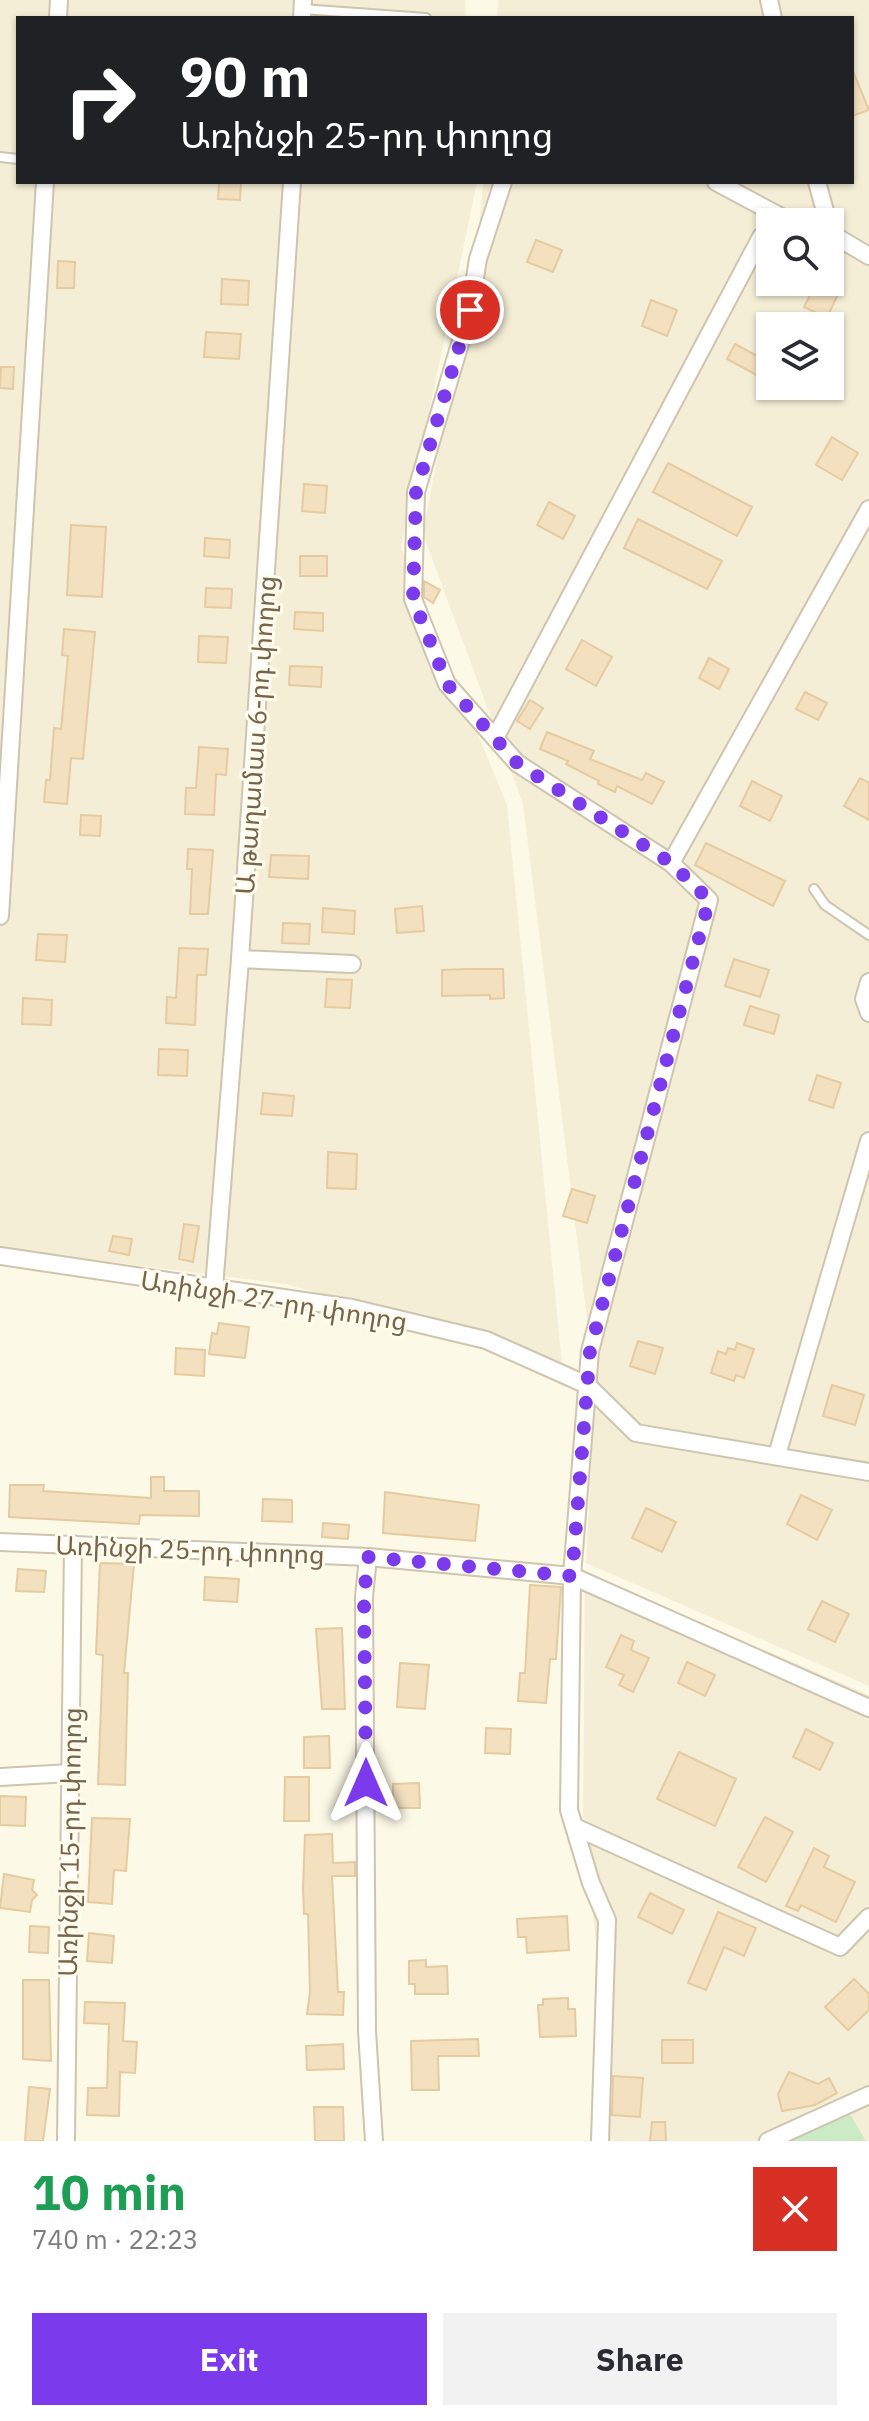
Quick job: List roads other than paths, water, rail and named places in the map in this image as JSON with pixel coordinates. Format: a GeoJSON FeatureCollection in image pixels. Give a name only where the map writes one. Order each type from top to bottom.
{"type":"FeatureCollection","features":[{"type":"Feature","properties":{"kind":"street"},"geometry":{"type":"LineString","coordinates":[[0,916],[45,184]]}},
{"type":"Feature","properties":{"kind":"street","name":"Ա թաղամաս 6-րդ փողոց"},"geometry":{"type":"LineString","coordinates":[[214,1288],[240,959],[292,184]]}},
{"type":"Feature","properties":{"kind":"street"},"geometry":{"type":"LineString","coordinates":[[502,184],[478,259],[470,310],[416,492],[413,599],[447,684],[517,763],[671,863],[709,900],[590,1351],[587,1385],[572,1576],[569,1810],[591,1883],[607,1920],[600,2141]]}},
{"type":"Feature","properties":{"kind":"street"},"geometry":{"type":"LineString","coordinates":[[719,184],[757,208]]}},
{"type":"Feature","properties":{"kind":"street"},"geometry":{"type":"LineString","coordinates":[[818,184],[824,208]]}},
{"type":"Feature","properties":{"kind":"street"},"geometry":{"type":"LineString","coordinates":[[844,241],[869,256]]}},
{"type":"Feature","properties":{"kind":"street"},"geometry":{"type":"LineString","coordinates":[[495,738],[756,246]]}},
{"type":"Feature","properties":{"kind":"street"},"geometry":{"type":"LineString","coordinates":[[671,863],[869,509]]}},
{"type":"Feature","properties":{"kind":"street"},"geometry":{"type":"LineString","coordinates":[[240,959],[352,964]]}},
{"type":"Feature","properties":{"kind":"street"},"geometry":{"type":"LineString","coordinates":[[869,982],[864,999],[869,1013]]}},
{"type":"Feature","properties":{"kind":"street"},"geometry":{"type":"LineString","coordinates":[[777,1455],[869,1141]]}},
{"type":"Feature","properties":{"kind":"street","name":"Առինջի 27-րդ փողոց"},"geometry":{"type":"LineString","coordinates":[[0,1256],[352,1308],[486,1340],[587,1385]]}},
{"type":"Feature","properties":{"kind":"street"},"geometry":{"type":"LineString","coordinates":[[587,1385],[636,1433],[869,1472]]}},
{"type":"Feature","properties":{"kind":"street","name":"Առինջի 25-րդ փողոց"},"geometry":{"type":"LineString","coordinates":[[0,1542],[368,1557],[572,1576],[869,1708]]}},
{"type":"Feature","properties":{"kind":"street","name":"Առինջի 15-րդ փողոց"},"geometry":{"type":"LineString","coordinates":[[66,2141],[73,1544]]}},
{"type":"Feature","properties":{"kind":"street"},"geometry":{"type":"LineString","coordinates":[[368,1557],[364,1597],[367,2000],[374,2141]]}},
{"type":"Feature","properties":{"kind":"street"},"geometry":{"type":"LineString","coordinates":[[0,1777],[70,1773]]}},
{"type":"Feature","properties":{"kind":"street"},"geometry":{"type":"LineString","coordinates":[[575,1827],[840,1947],[869,1917]]}},
{"type":"Feature","properties":{"kind":"street"},"geometry":{"type":"LineString","coordinates":[[768,2141],[869,2095]]}},
{"type":"Feature","properties":{"kind":"lane"},"geometry":{"type":"LineString","coordinates":[[302,9],[398,16]]}},
{"type":"Feature","properties":{"kind":"lane"},"geometry":{"type":"LineString","coordinates":[[814,889],[825,905],[869,935]]}}]}
